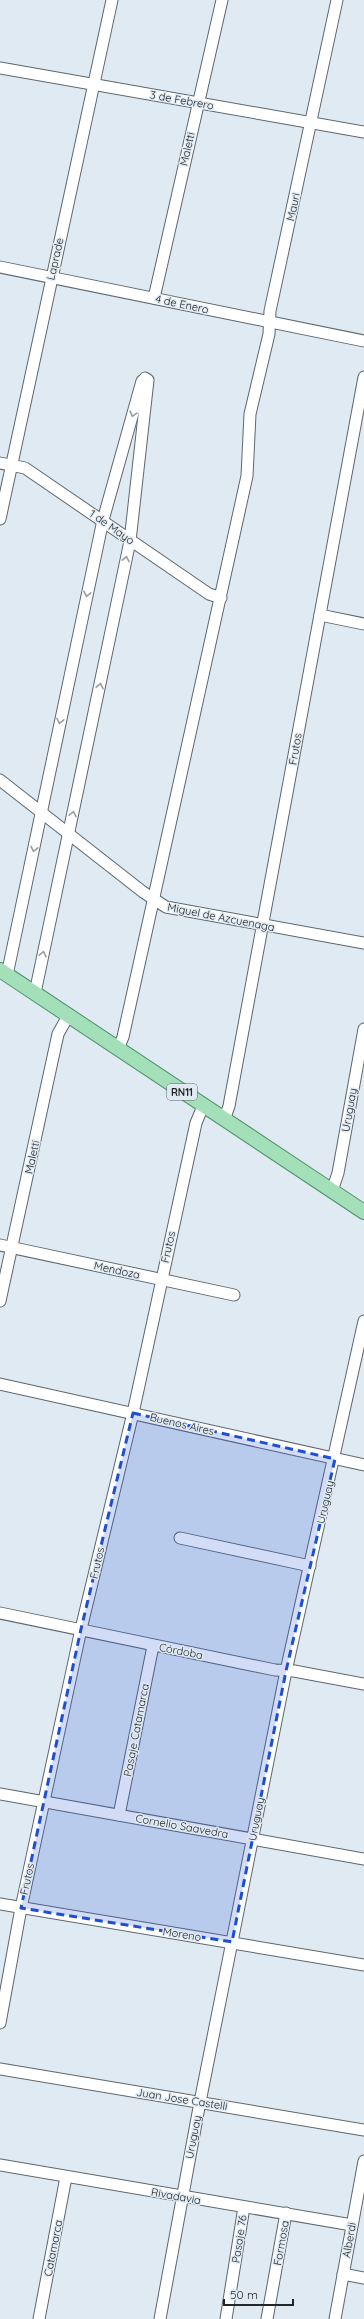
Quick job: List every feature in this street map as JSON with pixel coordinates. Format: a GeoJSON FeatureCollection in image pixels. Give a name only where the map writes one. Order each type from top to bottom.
{"type":"FeatureCollection","features":[{"type":"Feature","properties":{"kind":"main road","name":"RN11"},"geometry":{"type":"LineString","coordinates":[[4,972],[364,1212]]}},
{"type":"Feature","properties":{"kind":"street","name":"Laprade"},"geometry":{"type":"LineString","coordinates":[[0,519],[112,0]]}},
{"type":"Feature","properties":{"kind":"street","name":"Maletti"},"geometry":{"type":"LineString","coordinates":[[154,298],[222,0]]}},
{"type":"Feature","properties":{"kind":"street","name":"Mauri"},"geometry":{"type":"LineString","coordinates":[[118,1049],[123,1037],[155,900],[247,476],[250,414],[270,323],[270,311],[312,122],[337,0]]}},
{"type":"Feature","properties":{"kind":"street","name":"3 de Febrero"},"geometry":{"type":"LineString","coordinates":[[0,68],[364,132]]}},
{"type":"Feature","properties":{"kind":"street","name":"4 de Enero"},"geometry":{"type":"LineString","coordinates":[[0,267],[364,341]]}},
{"type":"Feature","properties":{"kind":"street","name":"Frutos"},"geometry":{"type":"LineString","coordinates":[[224,1120],[229,1106],[364,377]]}},
{"type":"Feature","properties":{"kind":"street"},"geometry":{"type":"LineString","coordinates":[[4,972],[41,812],[102,520],[143,379],[146,378],[148,380],[130,541],[35,993]]}},
{"type":"Feature","properties":{"kind":"street","name":"1 de Mayo"},"geometry":{"type":"LineString","coordinates":[[0,463],[25,468],[102,520],[130,541],[145,548],[209,594],[220,598]]}},
{"type":"Feature","properties":{"kind":"street"},"geometry":{"type":"LineString","coordinates":[[320,615],[364,624]]}},
{"type":"Feature","properties":{"kind":"street","name":"Miguel de Azcuenaga"},"geometry":{"type":"LineString","coordinates":[[0,780],[166,907],[364,943]]}},
{"type":"Feature","properties":{"kind":"street","name":"Maletti"},"geometry":{"type":"LineString","coordinates":[[0,1301],[13,1248],[58,1034],[68,1016]]}},
{"type":"Feature","properties":{"kind":"street","name":"Uruguay"},"geometry":{"type":"LineString","coordinates":[[332,1191],[338,1173],[364,1029]]}},
{"type":"Feature","properties":{"kind":"street","name":"Frutos"},"geometry":{"type":"LineString","coordinates":[[0,2023],[21,1908],[81,1630],[133,1413],[160,1280],[196,1123],[204,1106]]}},
{"type":"Feature","properties":{"kind":"street","name":"Mendoza"},"geometry":{"type":"LineString","coordinates":[[0,1244],[234,1295]]}},
{"type":"Feature","properties":{"kind":"street","name":"Uruguay"},"geometry":{"type":"LineString","coordinates":[[160,2319],[200,2102],[286,1671],[335,1459],[364,1321]]}},
{"type":"Feature","properties":{"kind":"street","name":"Buenos Aires"},"geometry":{"type":"LineString","coordinates":[[0,1384],[364,1465]]}},
{"type":"Feature","properties":{"kind":"street"},"geometry":{"type":"LineString","coordinates":[[180,1538],[310,1566]]}},
{"type":"Feature","properties":{"kind":"street","name":"Córdoba"},"geometry":{"type":"LineString","coordinates":[[0,1612],[153,1646],[275,1670],[364,1684]]}},
{"type":"Feature","properties":{"kind":"street","name":"Pasaje Catamarca"},"geometry":{"type":"LineString","coordinates":[[119,1815],[153,1646]]}},
{"type":"Feature","properties":{"kind":"street","name":"Cornelio Saavedra"},"geometry":{"type":"LineString","coordinates":[[0,1794],[364,1859]]}},
{"type":"Feature","properties":{"kind":"street","name":"Moreno"},"geometry":{"type":"LineString","coordinates":[[0,1904],[364,1965]]}},
{"type":"Feature","properties":{"kind":"street","name":"Juan Jose Castelli"},"geometry":{"type":"LineString","coordinates":[[0,2069],[364,2130]]}},
{"type":"Feature","properties":{"kind":"street","name":"Alberdi"},"geometry":{"type":"LineString","coordinates":[[335,2319],[364,2161]]}},
{"type":"Feature","properties":{"kind":"street","name":"Rivadavia"},"geometry":{"type":"LineString","coordinates":[[0,2165],[352,2225]]}},
{"type":"Feature","properties":{"kind":"street","name":"Catamarca"},"geometry":{"type":"LineString","coordinates":[[39,2319],[66,2177]]}},
{"type":"Feature","properties":{"kind":"street","name":"Pasaje 76"},"geometry":{"type":"LineString","coordinates":[[226,2319],[244,2207]]}},
{"type":"Feature","properties":{"kind":"street","name":"Formosa"},"geometry":{"type":"LineString","coordinates":[[267,2319],[286,2213]]}},
{"type":"Feature","properties":{"kind":"street"},"geometry":{"type":"LineString","coordinates":[[343,2274],[364,2278]]}},
{"type":"Feature","properties":{"kind":"highlighted area"},"geometry":{"type":"Polygon","coordinates":[[[133,1413],[335,1459],[286,1671],[232,1942],[21,1908],[81,1629],[133,1413]]]}}]}
